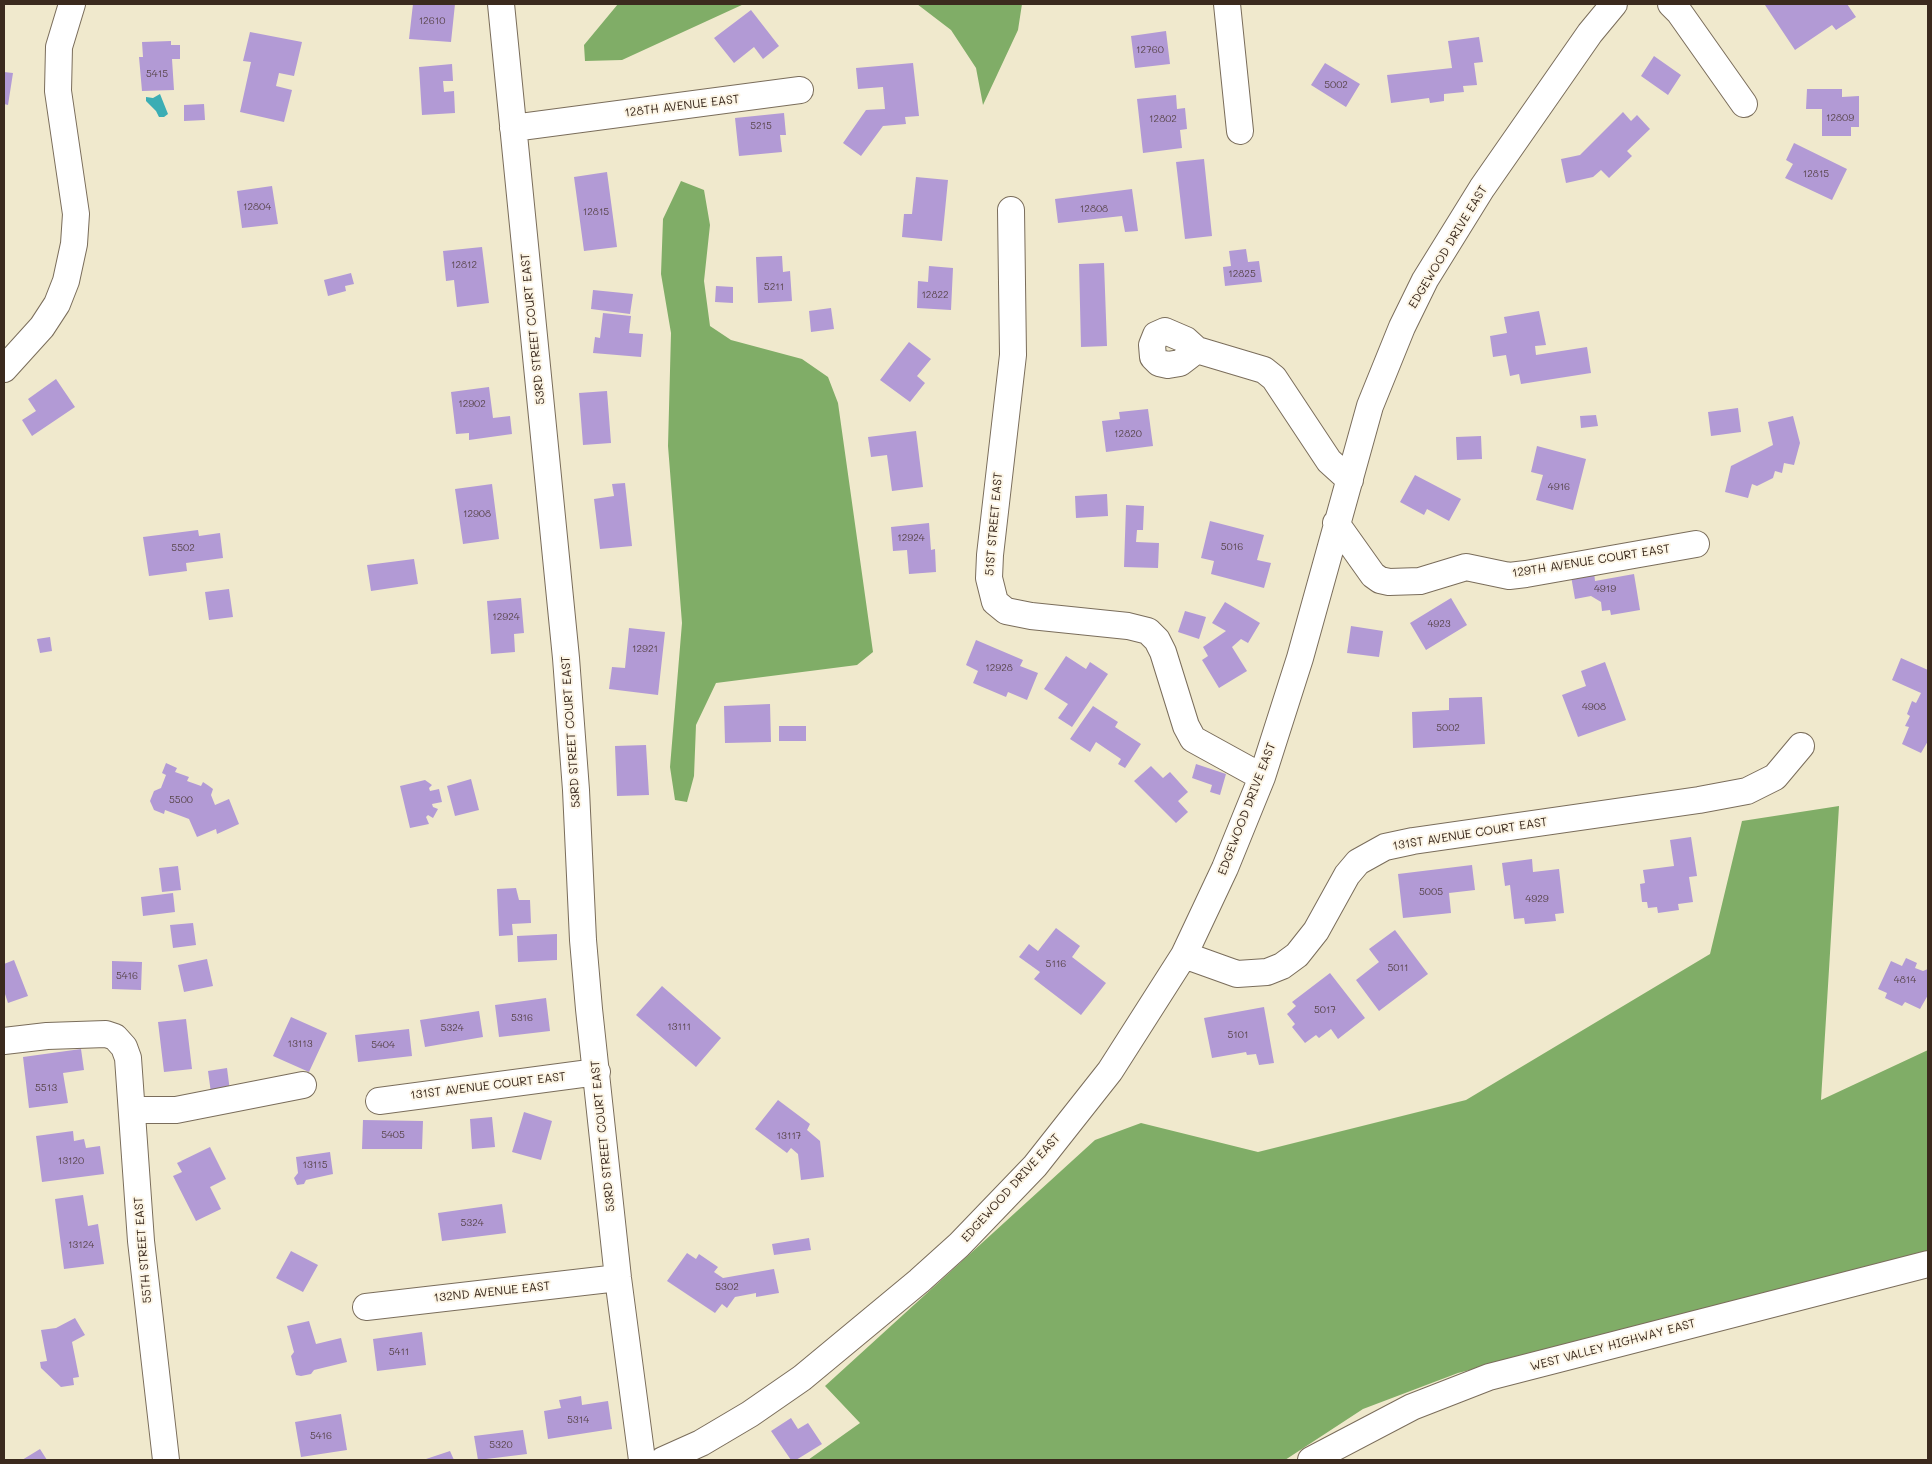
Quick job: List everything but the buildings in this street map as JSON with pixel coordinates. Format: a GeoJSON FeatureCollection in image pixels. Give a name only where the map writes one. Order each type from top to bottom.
{"type":"FeatureCollection","features":[{"type":"Feature","properties":{"kind":"street"},"geometry":{"type":"LineString","coordinates":[[4,369],[42,327],[57,304],[66,281],[74,244],[76,214],[58,91],[59,47],[72,4]]}},
{"type":"Feature","properties":{"kind":"street","name":"53RD STREET COURT EAST"},"geometry":{"type":"LineString","coordinates":[[501,4],[566,658],[576,790],[583,940],[618,1278],[642,1460]]}},
{"type":"Feature","properties":{"kind":"street"},"geometry":{"type":"LineString","coordinates":[[1228,4],[1240,131]]}},
{"type":"Feature","properties":{"kind":"street","name":"EDGEWOOD DRIVE EAST"},"geometry":{"type":"LineString","coordinates":[[663,1460],[701,1444],[750,1414],[802,1378],[862,1330],[959,1245],[1035,1166],[1110,1070],[1184,955],[1225,868],[1262,777],[1300,658],[1370,406],[1390,353],[1425,280],[1482,188],[1590,32],[1614,4]]}},
{"type":"Feature","properties":{"kind":"street"},"geometry":{"type":"LineString","coordinates":[[1671,4],[1679,12],[1744,104]]}},
{"type":"Feature","properties":{"kind":"street","name":"128TH AVENUE EAST"},"geometry":{"type":"LineString","coordinates":[[513,128],[800,90]]}},
{"type":"Feature","properties":{"kind":"street","name":"51ST STREET EAST"},"geometry":{"type":"LineString","coordinates":[[1011,210],[1013,355],[990,555],[989,578],[995,602],[1006,611],[1031,616],[1128,626],[1148,631],[1157,640],[1162,652],[1186,726],[1193,739],[1262,777]]}},
{"type":"Feature","properties":{"kind":"street"},"geometry":{"type":"LineString","coordinates":[[1197,350],[1252,365],[1274,378],[1330,461],[1350,480]]}},
{"type":"Feature","properties":{"kind":"street","name":"129TH AVENUE COURT EAST"},"geometry":{"type":"LineString","coordinates":[[1336,524],[1373,574],[1380,580],[1389,582],[1420,581],[1466,568],[1509,576],[1526,574],[1696,544]]}},
{"type":"Feature","properties":{"kind":"street","name":"131ST AVENUE COURT EAST"},"geometry":{"type":"LineString","coordinates":[[1184,955],[1237,974],[1267,972],[1282,966],[1297,955],[1316,931],[1347,874],[1363,858],[1385,847],[1413,841],[1747,791],[1775,778],[1801,746]]}},
{"type":"Feature","properties":{"kind":"street","name":"55TH STREET EAST"},"geometry":{"type":"LineString","coordinates":[[4,1041],[106,1034],[120,1042],[128,1058],[141,1241],[166,1460]]}},
{"type":"Feature","properties":{"kind":"street","name":"131ST AVENUE COURT EAST"},"geometry":{"type":"LineString","coordinates":[[379,1101],[597,1072]]}},
{"type":"Feature","properties":{"kind":"street"},"geometry":{"type":"LineString","coordinates":[[132,1110],[176,1110],[303,1085]]}},
{"type":"Feature","properties":{"kind":"street","name":"WEST VALLEY HIGHWAY EAST"},"geometry":{"type":"LineString","coordinates":[[1311,1460],[1412,1407],[1489,1378],[1928,1264]]}},
{"type":"Feature","properties":{"kind":"street","name":"132ND AVENUE EAST"},"geometry":{"type":"LineString","coordinates":[[366,1307],[618,1278]]}},
{"type":"Feature","properties":{"kind":"green space"},"geometry":{"type":"Polygon","coordinates":[[[618,4],[744,4],[622,60],[585,61],[584,45],[618,4]]]}},
{"type":"Feature","properties":{"kind":"green space"},"geometry":{"type":"Polygon","coordinates":[[[917,4],[1022,4],[1018,30],[983,105],[976,68],[951,30],[917,4]]]}},
{"type":"Feature","properties":{"kind":"green space"},"geometry":{"type":"Polygon","coordinates":[[[681,181],[704,190],[710,225],[704,281],[710,326],[731,340],[802,359],[828,377],[838,403],[873,652],[857,665],[716,683],[696,725],[694,776],[687,802],[675,800],[670,767],[682,623],[668,446],[671,333],[661,274],[663,219],[681,181]]]}},
{"type":"Feature","properties":{"kind":"green space"},"geometry":{"type":"Polygon","coordinates":[[[1839,806],[1821,1100],[1928,1050],[1928,1253],[1458,1373],[1363,1409],[1285,1460],[808,1460],[860,1423],[825,1386],[1095,1140],[1141,1123],[1258,1152],[1466,1100],[1710,954],[1742,821],[1839,806]]]}},
{"type":"Feature","properties":{"kind":"water"},"geometry":{"type":"Polygon","coordinates":[[[160,94],[168,114],[164,117],[159,117],[146,101],[146,97],[153,98],[160,94]]]}}]}
